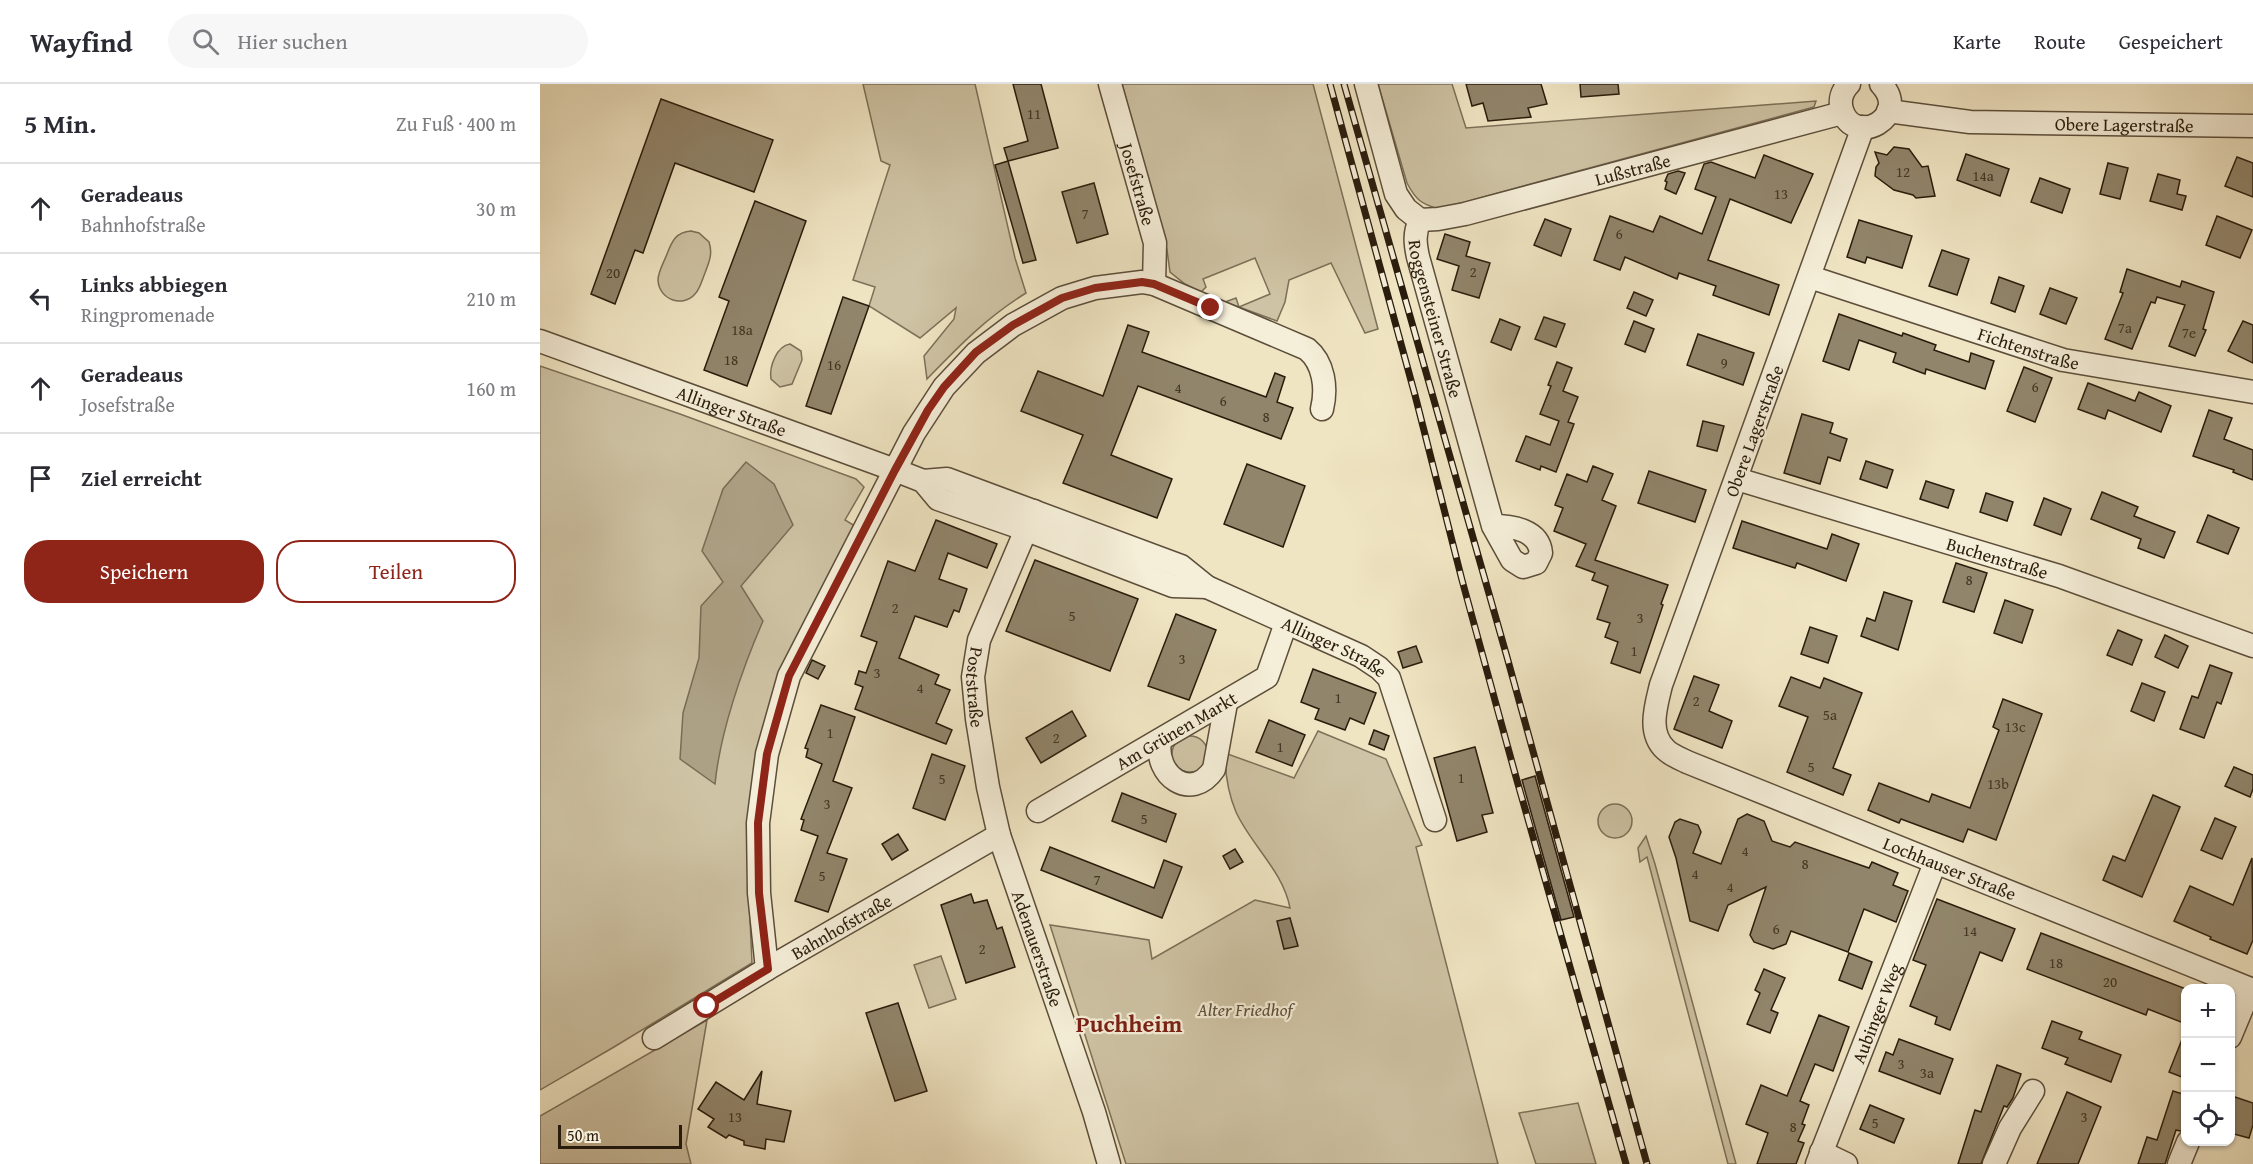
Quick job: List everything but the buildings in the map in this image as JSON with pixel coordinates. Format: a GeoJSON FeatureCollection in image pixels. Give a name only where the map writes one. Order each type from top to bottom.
{"type":"FeatureCollection","features":[{"type":"Feature","properties":{"kind":"street","name":"Josefstraße"},"geometry":{"type":"LineString","coordinates":[[1110,84],[1155,243],[1154,284]]}},
{"type":"Feature","properties":{"kind":"street","name":"Roggensteiner Straße"},"geometry":{"type":"LineString","coordinates":[[1366,84],[1396,194],[1406,209],[1420,220],[1415,242],[1418,257],[1493,526]]}},
{"type":"Feature","properties":{"kind":"street"},"geometry":{"type":"LineString","coordinates":[[1849,84],[1841,96],[1842,113],[1851,123],[1863,127],[1878,124],[1888,111],[1889,96],[1881,84]]}},
{"type":"Feature","properties":{"kind":"street","name":"Obere Lagerstraße"},"geometry":{"type":"LineString","coordinates":[[1888,111],[1970,122],[2253,126]]}},
{"type":"Feature","properties":{"kind":"street","name":"Lußstraße"},"geometry":{"type":"LineString","coordinates":[[1420,220],[1473,212],[1842,113]]}},
{"type":"Feature","properties":{"kind":"street","name":"Obere Lagerstraße"},"geometry":{"type":"LineString","coordinates":[[1657,736],[1653,722],[1661,685],[1863,127]]}},
{"type":"Feature","properties":{"kind":"street","name":"Fichtenstraße"},"geometry":{"type":"LineString","coordinates":[[1810,277],[2063,360],[2253,392]]}},
{"type":"Feature","properties":{"kind":"street"},"geometry":{"type":"LineString","coordinates":[[768,969],[759,893],[758,823],[767,754],[789,676],[914,433],[944,387],[976,352],[1031,315],[1062,298],[1095,288],[1142,282],[1154,284],[1307,349],[1315,356],[1320,368],[1326,395],[1322,409]]}},
{"type":"Feature","properties":{"kind":"street","name":"Allinger Straße"},"geometry":{"type":"LineString","coordinates":[[540,341],[895,470],[923,482],[938,499],[1031,520],[1181,566],[1207,587],[1361,656],[1389,678],[1435,820]]}},
{"type":"Feature","properties":{"kind":"street","name":"Buchenstraße"},"geometry":{"type":"LineString","coordinates":[[1737,479],[2059,576],[2253,646]]}},
{"type":"Feature","properties":{"kind":"street","name":"Poststraße"},"geometry":{"type":"LineString","coordinates":[[999,835],[988,787],[977,719],[974,677],[979,640],[1031,520]]}},
{"type":"Feature","properties":{"kind":"street","name":"Am Grünen Markt"},"geometry":{"type":"LineString","coordinates":[[1038,812],[1267,677],[1286,623]]}},
{"type":"Feature","properties":{"kind":"street"},"geometry":{"type":"LineString","coordinates":[[1160,741],[1158,754],[1161,764],[1172,778],[1184,785],[1198,785],[1208,778],[1214,769],[1226,703]]}},
{"type":"Feature","properties":{"kind":"street","name":"Lochhauser Straße"},"geometry":{"type":"LineString","coordinates":[[1657,736],[1666,750],[1687,762],[2252,989]]}},
{"type":"Feature","properties":{"kind":"street","name":"Bahnhofstraße"},"geometry":{"type":"LineString","coordinates":[[654,1038],[999,835]]}},
{"type":"Feature","properties":{"kind":"street","name":"Adenauerstraße"},"geometry":{"type":"LineString","coordinates":[[999,835],[1090,1101],[1109,1164]]}},
{"type":"Feature","properties":{"kind":"street","name":"Aubinger Weg"},"geometry":{"type":"LineString","coordinates":[[1819,1158],[1935,862]]}},
{"type":"Feature","properties":{"kind":"street"},"geometry":{"type":"LineString","coordinates":[[2235,1026],[2252,989]]}},
{"type":"Feature","properties":{"kind":"street"},"geometry":{"type":"LineString","coordinates":[[1994,1164],[2010,1128],[2033,1091]]}},
{"type":"Feature","properties":{"kind":"street"},"geometry":{"type":"LineString","coordinates":[[2179,1164],[2186,1146]]}},
{"type":"Feature","properties":{"kind":"street"},"geometry":{"type":"LineString","coordinates":[[1819,1158],[1846,1164]]}},
{"type":"Feature","properties":{"kind":"green space"},"geometry":{"type":"Polygon","coordinates":[[[863,84],[975,84],[1015,258],[1026,293],[986,322],[927,379],[924,356],[954,319],[956,308],[920,338],[869,306],[875,287],[853,280],[890,165],[881,161],[863,84]]]}},
{"type":"Feature","properties":{"kind":"green space"},"geometry":{"type":"Polygon","coordinates":[[[1122,84],[1313,84],[1378,329],[1365,333],[1331,263],[1289,280],[1285,302],[1277,321],[1225,302],[1236,298],[1239,307],[1270,294],[1255,258],[1203,279],[1206,287],[1201,292],[1185,284],[1170,272],[1167,250],[1122,84]]]}},
{"type":"Feature","properties":{"kind":"green space"},"geometry":{"type":"Polygon","coordinates":[[[1378,84],[1452,84],[1466,128],[1816,101],[1814,107],[1439,209],[1420,200],[1413,194],[1407,183],[1378,84]]]}},
{"type":"Feature","properties":{"kind":"green space"},"geometry":{"type":"Polygon","coordinates":[[[691,231],[699,233],[709,242],[711,250],[709,262],[695,294],[684,301],[672,300],[659,287],[659,274],[675,238],[691,231]]]}},
{"type":"Feature","properties":{"kind":"green space"},"geometry":{"type":"Polygon","coordinates":[[[790,344],[801,351],[802,360],[792,384],[780,387],[771,379],[771,368],[781,348],[790,344]]]}},
{"type":"Feature","properties":{"kind":"green space"},"geometry":{"type":"Polygon","coordinates":[[[540,366],[680,414],[856,479],[864,487],[845,520],[855,526],[804,625],[748,876],[752,963],[540,1090],[540,366]]]}},
{"type":"Feature","properties":{"kind":"green space","name":"Alter Friedhof"},"geometry":{"type":"Polygon","coordinates":[[[1318,731],[1386,759],[1422,845],[1416,847],[1498,1164],[1126,1164],[1050,925],[1149,940],[1152,959],[1255,900],[1290,908],[1281,882],[1236,812],[1228,783],[1225,753],[1294,778],[1318,731]]]}},
{"type":"Feature","properties":{"kind":"green space"},"geometry":{"type":"Polygon","coordinates":[[[1190,736],[1203,741],[1208,754],[1203,767],[1190,772],[1177,767],[1172,754],[1177,741],[1190,736]]]}},
{"type":"Feature","properties":{"kind":"green space"},"geometry":{"type":"Polygon","coordinates":[[[1615,804],[1627,809],[1632,821],[1627,833],[1615,838],[1603,833],[1598,821],[1603,809],[1615,804]]]}},
{"type":"Feature","properties":{"kind":"green space"},"geometry":{"type":"Polygon","coordinates":[[[1646,836],[1736,1164],[1728,1164],[1647,857],[1640,862],[1638,848],[1646,836]]]}},
{"type":"Feature","properties":{"kind":"green space"},"geometry":{"type":"Polygon","coordinates":[[[941,956],[956,999],[929,1008],[914,965],[941,956]]]}},
{"type":"Feature","properties":{"kind":"green space"},"geometry":{"type":"Polygon","coordinates":[[[707,1020],[686,1144],[691,1164],[540,1164],[540,1116],[707,1020]]]}},
{"type":"Feature","properties":{"kind":"green space"},"geometry":{"type":"Polygon","coordinates":[[[1578,1103],[1596,1164],[1536,1164],[1519,1113],[1578,1103]]]}},
{"type":"Feature","properties":{"kind":"shaded area"},"geometry":{"type":"Polygon","coordinates":[[[746,462],[774,484],[793,525],[741,586],[763,621],[733,701],[715,784],[680,759],[683,713],[699,658],[701,606],[723,582],[702,551],[723,489],[746,462]]]}},
{"type":"Feature","properties":{"kind":"railway"},"geometry":{"type":"LineString","coordinates":[[1330,84],[1415,395],[1462,580],[1626,1164]]}},
{"type":"Feature","properties":{"kind":"railway"},"geometry":{"type":"LineString","coordinates":[[1344,84],[1507,657],[1647,1164]]}},
{"type":"Feature","properties":{"kind":"district","name":"Puchheim"},"geometry":{"type":"Point","coordinates":[1129,1023]}},
{"type":"Feature","properties":{"kind":"route"},"geometry":{"type":"LineString","coordinates":[[707,1006],[768,969],[759,893],[758,823],[767,754],[789,676],[914,433],[944,387],[976,352],[1013,325],[1062,298],[1095,288],[1142,282],[1154,284],[1211,308]]}}]}
